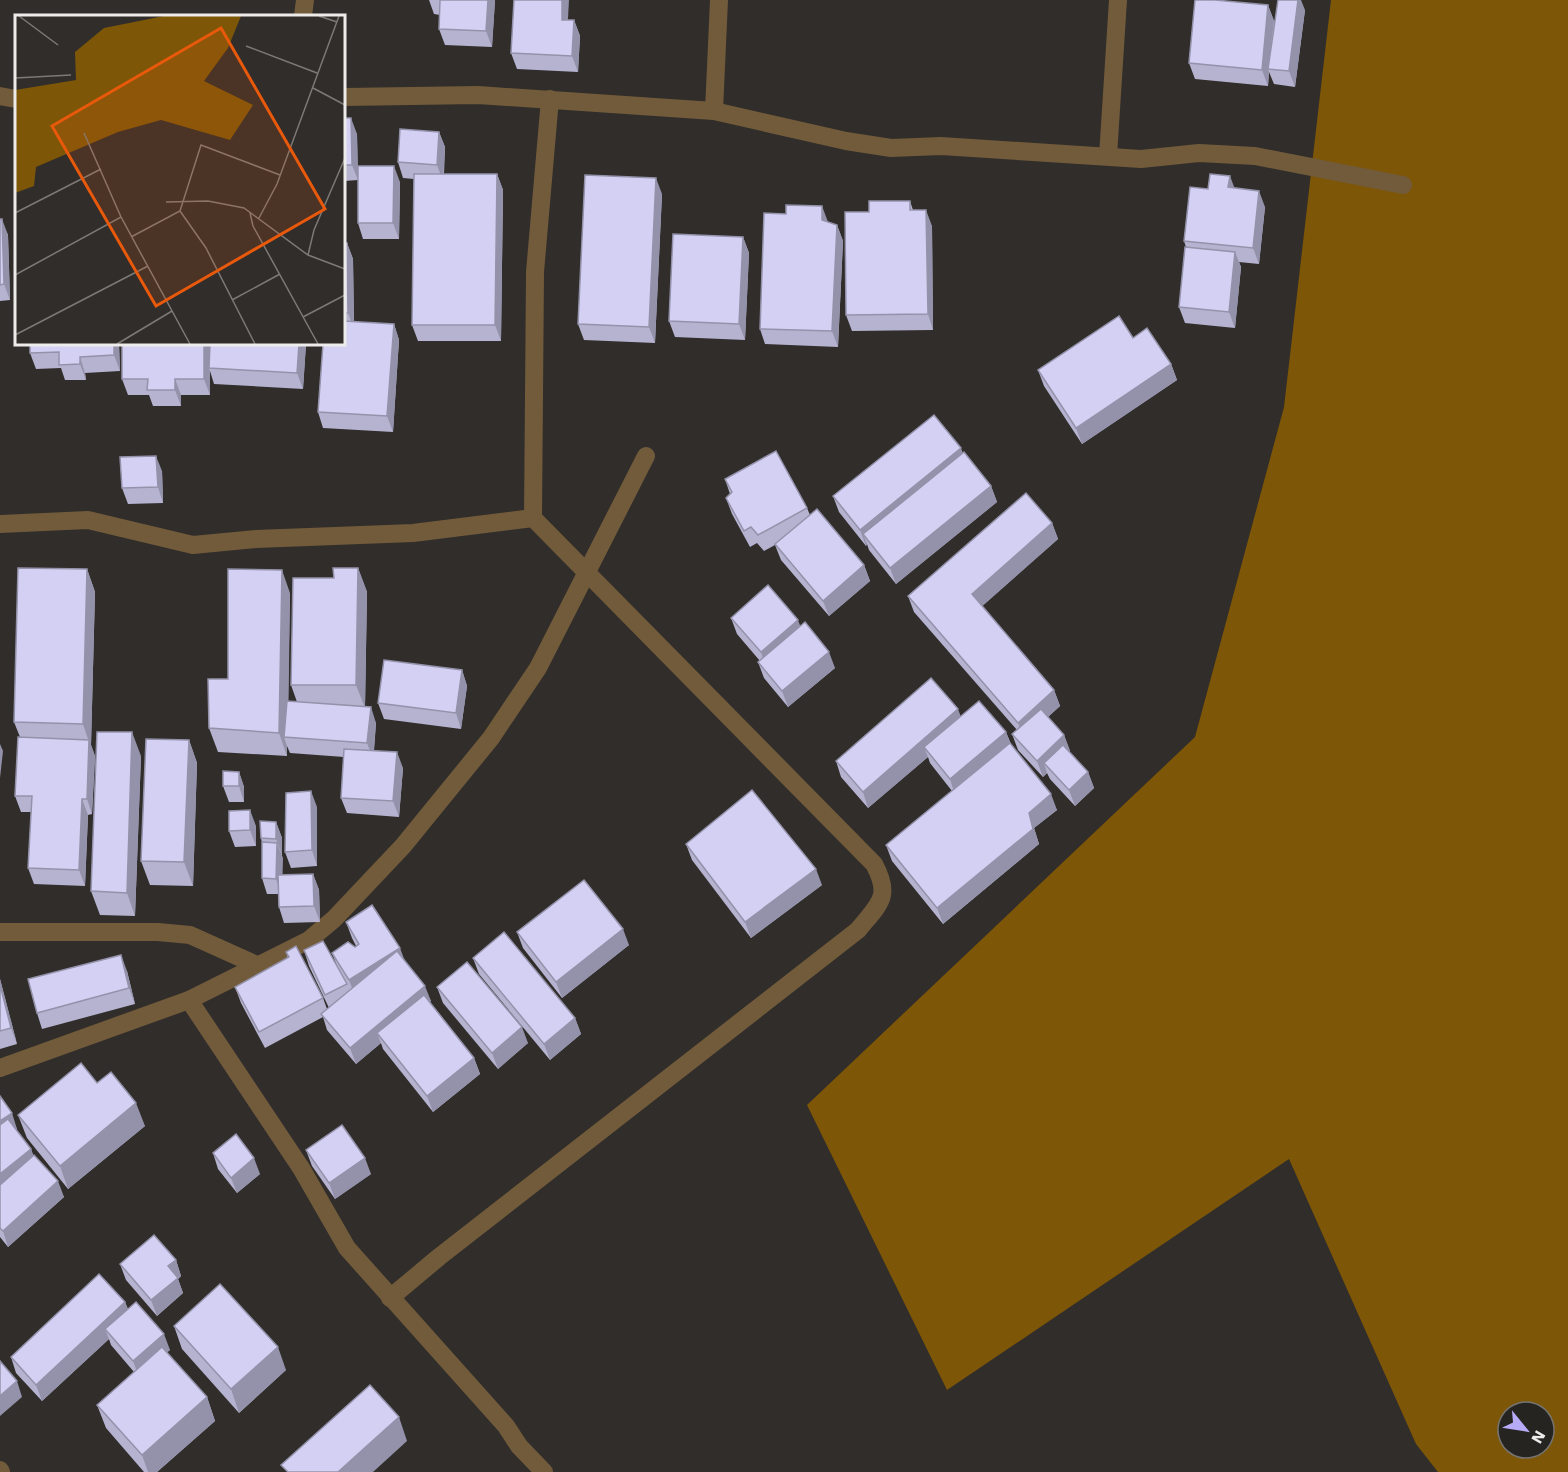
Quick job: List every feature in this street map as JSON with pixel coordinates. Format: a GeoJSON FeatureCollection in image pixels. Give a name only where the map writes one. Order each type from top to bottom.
{"type":"FeatureCollection","features":[{"type":"Feature","properties":{"kind":"street"},"geometry":{"type":"LineString","coordinates":[[303,15],[305,0]]}},
{"type":"Feature","properties":{"kind":"street"},"geometry":{"type":"LineString","coordinates":[[714,111],[719,0]]}},
{"type":"Feature","properties":{"kind":"street"},"geometry":{"type":"LineString","coordinates":[[1108,156],[1118,0]]}},
{"type":"Feature","properties":{"kind":"street"},"geometry":{"type":"LineString","coordinates":[[345,97],[478,94],[714,111],[846,141],[891,148],[941,147],[1141,159],[1199,153],[1255,156],[1403,184]]}},
{"type":"Feature","properties":{"kind":"street"},"geometry":{"type":"LineString","coordinates":[[0,96],[15,99]]}},
{"type":"Feature","properties":{"kind":"street"},"geometry":{"type":"LineString","coordinates":[[390,1298],[439,1257],[858,930],[883,899],[882,880],[874,864],[533,518],[535,272],[549,99]]}},
{"type":"Feature","properties":{"kind":"street"},"geometry":{"type":"LineString","coordinates":[[0,1068],[189,1000],[309,940],[334,919],[404,846],[491,738],[537,668],[646,456]]}},
{"type":"Feature","properties":{"kind":"street"},"geometry":{"type":"LineString","coordinates":[[0,524],[88,520],[192,545],[256,539],[413,533],[533,518]]}},
{"type":"Feature","properties":{"kind":"street"},"geometry":{"type":"LineString","coordinates":[[0,932],[158,932],[190,935],[259,966]]}},
{"type":"Feature","properties":{"kind":"street"},"geometry":{"type":"LineString","coordinates":[[189,1000],[301,1168],[347,1248],[506,1426],[519,1446],[544,1472]]}},
{"type":"Feature","properties":{"kind":"shaded area"},"geometry":{"type":"Polygon","coordinates":[[[1331,0],[1568,0],[1568,1472],[1438,1472],[1416,1444],[1289,1159],[947,1390],[807,1105],[1195,737],[1284,407],[1331,0]]]}},
{"type":"Feature","properties":{"kind":"building"},"geometry":{"type":"Polygon","coordinates":[[[440,0],[488,0],[486,31],[439,29],[440,0]]]}},
{"type":"Feature","properties":{"kind":"building"},"geometry":{"type":"Polygon","coordinates":[[[514,0],[562,0],[562,20],[574,20],[572,56],[511,53],[514,0]]]}},
{"type":"Feature","properties":{"kind":"building"},"geometry":{"type":"Polygon","coordinates":[[[1195,0],[1268,5],[1262,70],[1189,63],[1195,0]]]}},
{"type":"Feature","properties":{"kind":"building"},"geometry":{"type":"Polygon","coordinates":[[[1278,0],[1298,0],[1289,71],[1268,69],[1278,0]]]}},
{"type":"Feature","properties":{"kind":"building"},"geometry":{"type":"Polygon","coordinates":[[[345,118],[351,118],[352,165],[345,165],[345,118]]]}},
{"type":"Feature","properties":{"kind":"building"},"geometry":{"type":"Polygon","coordinates":[[[400,129],[439,132],[437,165],[398,162],[400,129]]]}},
{"type":"Feature","properties":{"kind":"building"},"geometry":{"type":"Polygon","coordinates":[[[358,166],[394,166],[393,223],[358,223],[358,166]]]}},
{"type":"Feature","properties":{"kind":"building"},"geometry":{"type":"Polygon","coordinates":[[[414,174],[497,174],[495,325],[412,325],[414,174]]]}},
{"type":"Feature","properties":{"kind":"building"},"geometry":{"type":"Polygon","coordinates":[[[1210,174],[1230,176],[1228,187],[1259,191],[1253,248],[1184,241],[1190,187],[1208,189],[1210,174]]]}},
{"type":"Feature","properties":{"kind":"building"},"geometry":{"type":"Polygon","coordinates":[[[585,175],[656,178],[649,327],[578,324],[585,175]]]}},
{"type":"Feature","properties":{"kind":"building"},"geometry":{"type":"Polygon","coordinates":[[[869,201],[910,201],[910,210],[926,210],[928,314],[846,315],[845,212],[869,212],[869,201]]]}},
{"type":"Feature","properties":{"kind":"building"},"geometry":{"type":"Polygon","coordinates":[[[786,205],[822,206],[822,220],[837,225],[832,331],[760,329],[764,213],[786,214],[786,205]]]}},
{"type":"Feature","properties":{"kind":"building"},"geometry":{"type":"Polygon","coordinates":[[[0,219],[2,219],[4,284],[0,285],[0,219]]]}},
{"type":"Feature","properties":{"kind":"building"},"geometry":{"type":"Polygon","coordinates":[[[673,234],[743,237],[739,324],[669,321],[673,234]]]}},
{"type":"Feature","properties":{"kind":"building"},"geometry":{"type":"Polygon","coordinates":[[[345,243],[347,243],[348,313],[345,313],[345,243]]]}},
{"type":"Feature","properties":{"kind":"building"},"geometry":{"type":"Polygon","coordinates":[[[1185,247],[1235,252],[1229,312],[1179,307],[1185,247]]]}},
{"type":"Feature","properties":{"kind":"building"},"geometry":{"type":"Polygon","coordinates":[[[1119,316],[1133,338],[1147,328],[1171,364],[1076,428],[1038,370],[1119,316]]]}},
{"type":"Feature","properties":{"kind":"building"},"geometry":{"type":"Polygon","coordinates":[[[345,321],[394,324],[387,416],[318,412],[323,345],[345,345],[345,321]]]}},
{"type":"Feature","properties":{"kind":"building"},"geometry":{"type":"Polygon","coordinates":[[[30,345],[114,345],[114,355],[80,357],[80,364],[59,365],[59,352],[30,353],[30,345]]]}},
{"type":"Feature","properties":{"kind":"building"},"geometry":{"type":"Polygon","coordinates":[[[122,345],[204,345],[204,379],[175,379],[175,390],[147,390],[148,379],[122,379],[122,345]]]}},
{"type":"Feature","properties":{"kind":"building"},"geometry":{"type":"Polygon","coordinates":[[[210,345],[299,345],[297,373],[209,368],[210,345]]]}},
{"type":"Feature","properties":{"kind":"building"},"geometry":{"type":"Polygon","coordinates":[[[934,415],[961,448],[860,530],[833,496],[934,415]]]}},
{"type":"Feature","properties":{"kind":"building"},"geometry":{"type":"Polygon","coordinates":[[[776,451],[807,508],[758,535],[751,527],[744,531],[726,498],[732,492],[725,479],[776,451]]]}},
{"type":"Feature","properties":{"kind":"building"},"geometry":{"type":"Polygon","coordinates":[[[964,452],[991,486],[890,568],[863,534],[964,452]]]}},
{"type":"Feature","properties":{"kind":"building"},"geometry":{"type":"Polygon","coordinates":[[[156,456],[158,487],[122,488],[120,457],[156,456]]]}},
{"type":"Feature","properties":{"kind":"building"},"geometry":{"type":"Polygon","coordinates":[[[1026,493],[1052,523],[972,594],[1054,690],[1018,723],[908,596],[1026,493]]]}},
{"type":"Feature","properties":{"kind":"building"},"geometry":{"type":"Polygon","coordinates":[[[817,509],[864,565],[823,601],[775,544],[817,509]]]}},
{"type":"Feature","properties":{"kind":"building"},"geometry":{"type":"Polygon","coordinates":[[[18,568],[87,569],[83,724],[14,722],[18,568]]]}},
{"type":"Feature","properties":{"kind":"building"},"geometry":{"type":"Polygon","coordinates":[[[333,568],[358,568],[356,685],[291,685],[293,578],[334,578],[333,568]]]}},
{"type":"Feature","properties":{"kind":"building"},"geometry":{"type":"Polygon","coordinates":[[[228,569],[282,570],[279,733],[209,728],[208,679],[228,679],[228,569]]]}},
{"type":"Feature","properties":{"kind":"building"},"geometry":{"type":"Polygon","coordinates":[[[768,585],[798,620],[761,652],[731,618],[768,585]]]}},
{"type":"Feature","properties":{"kind":"building"},"geometry":{"type":"Polygon","coordinates":[[[805,622],[829,652],[782,691],[758,662],[805,622]]]}},
{"type":"Feature","properties":{"kind":"building"},"geometry":{"type":"Polygon","coordinates":[[[384,660],[462,670],[456,713],[378,703],[384,660]]]}},
{"type":"Feature","properties":{"kind":"building"},"geometry":{"type":"Polygon","coordinates":[[[931,678],[958,709],[863,792],[836,761],[931,678]]]}},
{"type":"Feature","properties":{"kind":"building"},"geometry":{"type":"Polygon","coordinates":[[[287,701],[371,707],[367,743],[284,737],[287,701]]]}},
{"type":"Feature","properties":{"kind":"building"},"geometry":{"type":"Polygon","coordinates":[[[979,701],[1006,732],[950,779],[924,747],[979,701]]]}},
{"type":"Feature","properties":{"kind":"building"},"geometry":{"type":"Polygon","coordinates":[[[1041,709],[1064,735],[1037,761],[1012,734],[1041,709]]]}},
{"type":"Feature","properties":{"kind":"building"},"geometry":{"type":"Polygon","coordinates":[[[97,732],[132,732],[127,893],[91,891],[97,732]]]}},
{"type":"Feature","properties":{"kind":"building"},"geometry":{"type":"Polygon","coordinates":[[[18,737],[89,740],[87,799],[82,799],[79,870],[28,868],[32,796],[15,796],[18,737]]]}},
{"type":"Feature","properties":{"kind":"building"},"geometry":{"type":"Polygon","coordinates":[[[146,739],[189,740],[184,862],[141,861],[146,739]]]}},
{"type":"Feature","properties":{"kind":"building"},"geometry":{"type":"Polygon","coordinates":[[[1010,743],[1051,794],[1029,813],[1033,829],[937,908],[886,845],[1010,743]]]}},
{"type":"Feature","properties":{"kind":"building"},"geometry":{"type":"Polygon","coordinates":[[[1063,745],[1088,772],[1069,790],[1044,763],[1063,745]]]}},
{"type":"Feature","properties":{"kind":"building"},"geometry":{"type":"Polygon","coordinates":[[[344,749],[397,752],[393,801],[341,798],[344,749]]]}},
{"type":"Feature","properties":{"kind":"building"},"geometry":{"type":"Polygon","coordinates":[[[223,771],[239,772],[239,786],[223,786],[223,771]]]}},
{"type":"Feature","properties":{"kind":"building"},"geometry":{"type":"Polygon","coordinates":[[[752,790],[816,869],[745,922],[686,844],[752,790]]]}},
{"type":"Feature","properties":{"kind":"building"},"geometry":{"type":"Polygon","coordinates":[[[311,791],[312,850],[285,852],[286,793],[311,791]]]}},
{"type":"Feature","properties":{"kind":"building"},"geometry":{"type":"Polygon","coordinates":[[[250,810],[250,830],[229,831],[229,811],[250,810]]]}},
{"type":"Feature","properties":{"kind":"building"},"geometry":{"type":"Polygon","coordinates":[[[260,821],[276,822],[276,839],[261,838],[260,821]]]}},
{"type":"Feature","properties":{"kind":"building"},"geometry":{"type":"Polygon","coordinates":[[[262,842],[277,843],[276,879],[262,878],[262,842]]]}},
{"type":"Feature","properties":{"kind":"building"},"geometry":{"type":"Polygon","coordinates":[[[313,874],[314,906],[279,907],[278,875],[313,874]]]}},
{"type":"Feature","properties":{"kind":"building"},"geometry":{"type":"Polygon","coordinates":[[[584,880],[623,929],[556,982],[517,932],[584,880]]]}},
{"type":"Feature","properties":{"kind":"building"},"geometry":{"type":"Polygon","coordinates":[[[372,905],[400,948],[349,980],[332,953],[348,942],[355,947],[359,944],[346,922],[372,905]]]}},
{"type":"Feature","properties":{"kind":"building"},"geometry":{"type":"Polygon","coordinates":[[[504,932],[575,1018],[544,1044],[473,958],[504,932]]]}},
{"type":"Feature","properties":{"kind":"building"},"geometry":{"type":"Polygon","coordinates":[[[323,941],[347,984],[325,995],[304,950],[323,941]]]}},
{"type":"Feature","properties":{"kind":"building"},"geometry":{"type":"Polygon","coordinates":[[[296,946],[323,998],[259,1032],[235,987],[289,957],[286,952],[296,946]]]}},
{"type":"Feature","properties":{"kind":"building"},"geometry":{"type":"Polygon","coordinates":[[[397,951],[425,986],[350,1048],[321,1014],[397,951]]]}},
{"type":"Feature","properties":{"kind":"building"},"geometry":{"type":"Polygon","coordinates":[[[121,955],[129,988],[37,1013],[28,979],[121,955]]]}},
{"type":"Feature","properties":{"kind":"building"},"geometry":{"type":"Polygon","coordinates":[[[467,962],[522,1027],[492,1053],[437,987],[467,962]]]}},
{"type":"Feature","properties":{"kind":"building"},"geometry":{"type":"Polygon","coordinates":[[[0,985],[11,1028],[0,1031],[0,985]]]}},
{"type":"Feature","properties":{"kind":"building"},"geometry":{"type":"Polygon","coordinates":[[[424,995],[474,1058],[427,1096],[377,1033],[424,995]]]}},
{"type":"Feature","properties":{"kind":"building"},"geometry":{"type":"Polygon","coordinates":[[[81,1063],[97,1083],[111,1072],[136,1103],[60,1166],[18,1115],[81,1063]]]}},
{"type":"Feature","properties":{"kind":"building"},"geometry":{"type":"Polygon","coordinates":[[[0,1096],[12,1113],[0,1121],[0,1096]]]}},
{"type":"Feature","properties":{"kind":"building"},"geometry":{"type":"Polygon","coordinates":[[[8,1119],[31,1149],[0,1174],[0,1125],[8,1119]]]}},
{"type":"Feature","properties":{"kind":"building"},"geometry":{"type":"Polygon","coordinates":[[[342,1125],[365,1158],[329,1183],[306,1150],[342,1125]]]}},
{"type":"Feature","properties":{"kind":"building"},"geometry":{"type":"Polygon","coordinates":[[[236,1134],[254,1158],[231,1178],[213,1153],[236,1134]]]}},
{"type":"Feature","properties":{"kind":"building"},"geometry":{"type":"Polygon","coordinates":[[[34,1155],[58,1181],[3,1231],[0,1228],[0,1185],[34,1155]]]}},
{"type":"Feature","properties":{"kind":"building"},"geometry":{"type":"Polygon","coordinates":[[[154,1235],[176,1260],[168,1266],[178,1278],[151,1300],[120,1264],[154,1235]]]}},
{"type":"Feature","properties":{"kind":"building"},"geometry":{"type":"Polygon","coordinates":[[[99,1274],[125,1302],[36,1385],[11,1357],[99,1274]]]}},
{"type":"Feature","properties":{"kind":"building"},"geometry":{"type":"Polygon","coordinates":[[[220,1284],[278,1347],[231,1389],[174,1326],[220,1284]]]}},
{"type":"Feature","properties":{"kind":"building"},"geometry":{"type":"Polygon","coordinates":[[[136,1302],[164,1334],[133,1361],[105,1329],[136,1302]]]}},
{"type":"Feature","properties":{"kind":"building"},"geometry":{"type":"Polygon","coordinates":[[[162,1347],[207,1397],[142,1455],[97,1405],[162,1347]]]}},
{"type":"Feature","properties":{"kind":"building"},"geometry":{"type":"Polygon","coordinates":[[[0,1361],[17,1381],[0,1396],[0,1361]]]}},
{"type":"Feature","properties":{"kind":"building"},"geometry":{"type":"Polygon","coordinates":[[[370,1385],[399,1417],[338,1472],[288,1472],[281,1465],[370,1385]]]}}]}
